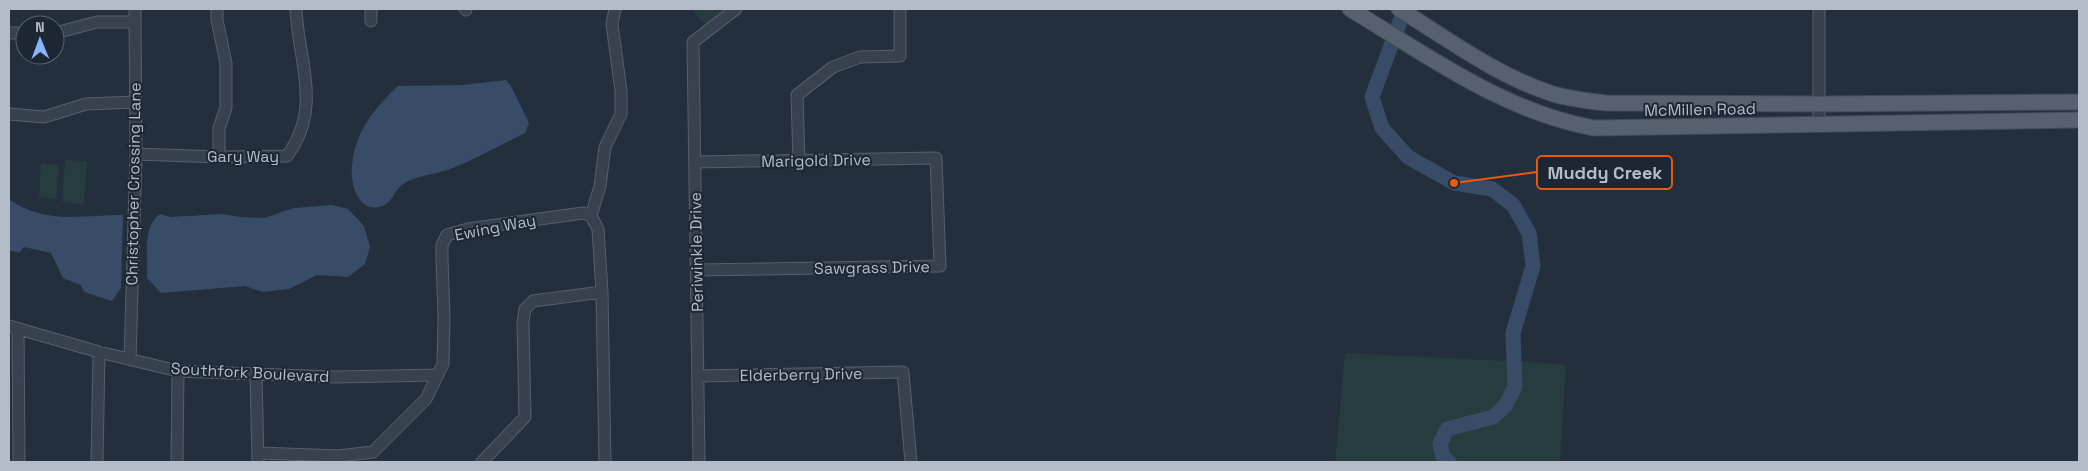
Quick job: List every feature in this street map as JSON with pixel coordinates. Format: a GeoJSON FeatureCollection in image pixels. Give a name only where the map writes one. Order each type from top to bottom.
{"type":"FeatureCollection","features":[{"type":"Feature","properties":{"kind":"main road","name":"McMillen Road"},"geometry":{"type":"LineString","coordinates":[[1350,9],[1495,95],[1539,113],[1594,128],[2079,120]]}},
{"type":"Feature","properties":{"kind":"main road","name":"McMillen Road"},"geometry":{"type":"LineString","coordinates":[[1399,9],[1509,77],[1555,95],[1606,103],[2079,102]]}},
{"type":"Feature","properties":{"kind":"street","name":"Christopher Crossing Lane"},"geometry":{"type":"LineString","coordinates":[[130,360],[136,154],[135,9]]}},
{"type":"Feature","properties":{"kind":"street"},"geometry":{"type":"LineString","coordinates":[[217,9],[217,20],[226,63],[226,108],[219,128],[219,156]]}},
{"type":"Feature","properties":{"kind":"street","name":"Gary Way"},"geometry":{"type":"LineString","coordinates":[[136,154],[287,156],[296,143],[306,102],[296,9]]}},
{"type":"Feature","properties":{"kind":"street"},"geometry":{"type":"LineString","coordinates":[[371,9],[371,21]]}},
{"type":"Feature","properties":{"kind":"street"},"geometry":{"type":"LineString","coordinates":[[605,462],[602,292],[598,229],[591,216],[600,186],[605,147],[621,114],[622,91],[612,24],[615,9]]}},
{"type":"Feature","properties":{"kind":"street","name":"Periwinkle Drive"},"geometry":{"type":"LineString","coordinates":[[699,462],[693,42],[736,9]]}},
{"type":"Feature","properties":{"kind":"street"},"geometry":{"type":"LineString","coordinates":[[799,161],[797,95],[833,67],[860,56],[900,56],[900,9]]}},
{"type":"Feature","properties":{"kind":"street"},"geometry":{"type":"LineString","coordinates":[[1819,9],[1819,124]]}},
{"type":"Feature","properties":{"kind":"street"},"geometry":{"type":"LineString","coordinates":[[65,30],[97,22],[135,22]]}},
{"type":"Feature","properties":{"kind":"street"},"geometry":{"type":"LineString","coordinates":[[9,114],[44,117],[86,104],[135,102]]}},
{"type":"Feature","properties":{"kind":"street","name":"Marigold Drive"},"geometry":{"type":"LineString","coordinates":[[695,162],[936,158]]}},
{"type":"Feature","properties":{"kind":"street","name":"Sawgrass Drive"},"geometry":{"type":"LineString","coordinates":[[696,270],[940,266],[936,158]]}},
{"type":"Feature","properties":{"kind":"street","name":"Ewing Way"},"geometry":{"type":"LineString","coordinates":[[258,458],[338,459],[373,452],[426,399],[443,364],[442,245],[447,235],[468,229],[569,214],[582,213],[591,216]]}},
{"type":"Feature","properties":{"kind":"street"},"geometry":{"type":"LineString","coordinates":[[482,462],[524,417],[523,322],[525,309],[533,301],[602,292]]}},
{"type":"Feature","properties":{"kind":"street"},"geometry":{"type":"LineString","coordinates":[[13,327],[19,462]]}},
{"type":"Feature","properties":{"kind":"street","name":"Southfork Boulevard"},"geometry":{"type":"LineString","coordinates":[[13,327],[99,352],[178,371],[336,377],[438,375]]}},
{"type":"Feature","properties":{"kind":"street"},"geometry":{"type":"LineString","coordinates":[[98,462],[99,352]]}},
{"type":"Feature","properties":{"kind":"street"},"geometry":{"type":"LineString","coordinates":[[177,462],[178,371]]}},
{"type":"Feature","properties":{"kind":"street","name":"Elderberry Drive"},"geometry":{"type":"LineString","coordinates":[[698,376],[903,372],[911,462]]}},
{"type":"Feature","properties":{"kind":"street"},"geometry":{"type":"LineString","coordinates":[[256,374],[258,458]]}},
{"type":"Feature","properties":{"kind":"green space"},"geometry":{"type":"Polygon","coordinates":[[[692,9],[726,9],[706,26],[692,9]]]}},
{"type":"Feature","properties":{"kind":"green space"},"geometry":{"type":"Polygon","coordinates":[[[65,160],[87,161],[84,204],[62,202],[65,160]]]}},
{"type":"Feature","properties":{"kind":"green space"},"geometry":{"type":"Polygon","coordinates":[[[41,164],[59,165],[56,199],[39,197],[41,164]]]}},
{"type":"Feature","properties":{"kind":"green space"},"geometry":{"type":"Polygon","coordinates":[[[1345,353],[1547,363],[1566,366],[1560,462],[1335,462],[1345,353]]]}},
{"type":"Feature","properties":{"kind":"water"},"geometry":{"type":"Polygon","coordinates":[[[506,80],[511,86],[529,123],[525,133],[460,165],[408,181],[384,205],[371,207],[365,205],[360,200],[356,194],[352,179],[352,166],[357,142],[367,121],[398,86],[463,85],[506,80]]]}},
{"type":"Feature","properties":{"kind":"water"},"geometry":{"type":"Polygon","coordinates":[[[9,199],[22,207],[36,212],[64,217],[123,215],[121,288],[112,301],[84,292],[81,285],[63,278],[51,253],[24,247],[20,252],[9,251],[9,199]]]}},
{"type":"Feature","properties":{"kind":"water"},"geometry":{"type":"Polygon","coordinates":[[[332,205],[348,209],[364,226],[370,247],[365,264],[348,277],[317,275],[289,289],[263,292],[245,286],[161,293],[147,278],[148,235],[154,220],[160,214],[171,217],[222,214],[264,218],[294,208],[332,205]]]}},
{"type":"Feature","properties":{"kind":"waterway"},"geometry":{"type":"LineString","coordinates":[[1402,16],[1372,97],[1382,128],[1408,157],[1454,183],[1492,189],[1513,205],[1529,233],[1533,266],[1513,333],[1515,386],[1506,405],[1493,417],[1447,429],[1440,444],[1443,457],[1449,462]]}},
{"type":"Feature","properties":{"kind":"place","name":"Muddy Creek"},"geometry":{"type":"Point","coordinates":[1454,183]}}]}
